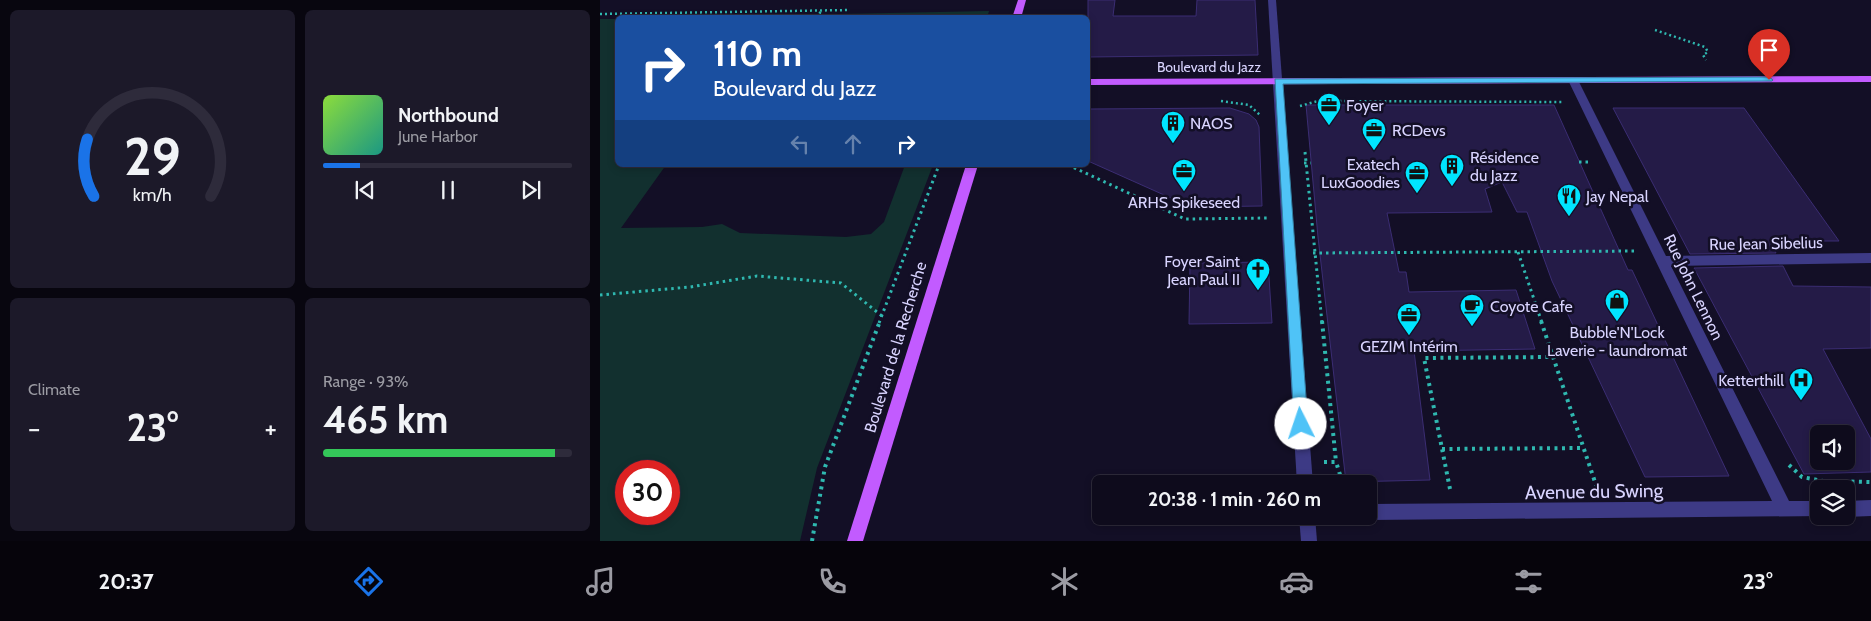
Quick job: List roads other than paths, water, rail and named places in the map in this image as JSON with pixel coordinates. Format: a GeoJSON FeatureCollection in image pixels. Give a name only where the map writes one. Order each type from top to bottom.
{"type":"FeatureCollection","features":[{"type":"Feature","properties":{"kind":"main road"},"geometry":{"type":"LineString","coordinates":[[1017,15],[1022,0]]}},
{"type":"Feature","properties":{"kind":"main road","name":"Boulevard du Jazz"},"geometry":{"type":"LineString","coordinates":[[1090,82],[1869,81]]}},
{"type":"Feature","properties":{"kind":"main road","name":"Boulevard de la Recherche"},"geometry":{"type":"LineString","coordinates":[[856,541],[971,167]]}},
{"type":"Feature","properties":{"kind":"street"},"geometry":{"type":"LineString","coordinates":[[1272,0],[1304,475]]}},
{"type":"Feature","properties":{"kind":"street","name":"Rue John Lennon"},"geometry":{"type":"LineString","coordinates":[[1573,80],[1784,509]]}},
{"type":"Feature","properties":{"kind":"street","name":"Rue Jean Sibelius"},"geometry":{"type":"LineString","coordinates":[[1659,256],[1871,258]]}},
{"type":"Feature","properties":{"kind":"street"},"geometry":{"type":"LineString","coordinates":[[1855,509],[1871,508]]}},
{"type":"Feature","properties":{"kind":"street","name":"Avenue du Swing"},"geometry":{"type":"LineString","coordinates":[[1377,512],[1810,509]]}},
{"type":"Feature","properties":{"kind":"street"},"geometry":{"type":"LineString","coordinates":[[1308,525],[1309,541]]}},
{"type":"Feature","properties":{"kind":"place","name":"Foyer"},"geometry":{"type":"Point","coordinates":[1329,126]}},
{"type":"Feature","properties":{"kind":"place","name":"NAOS"},"geometry":{"type":"Point","coordinates":[1173,144]}},
{"type":"Feature","properties":{"kind":"place","name":"RCDevs"},"geometry":{"type":"Point","coordinates":[1374,151]}},
{"type":"Feature","properties":{"kind":"place","name":"Résidence du Jazz"},"geometry":{"type":"Point","coordinates":[1452,187]}},
{"type":"Feature","properties":{"kind":"place","name":"ARHS Spikeseed"},"geometry":{"type":"Point","coordinates":[1184,192]}},
{"type":"Feature","properties":{"kind":"place","name":"Exatech LuxGoodies"},"geometry":{"type":"Point","coordinates":[1417,194]}},
{"type":"Feature","properties":{"kind":"place","name":"Jay Nepal"},"geometry":{"type":"Point","coordinates":[1569,217]}},
{"type":"Feature","properties":{"kind":"place","name":"Foyer Saint Jean Paul II"},"geometry":{"type":"Point","coordinates":[1258,291]}},
{"type":"Feature","properties":{"kind":"place","name":"Bubble'N'Lock Laverie - laundromat"},"geometry":{"type":"Point","coordinates":[1617,322]}},
{"type":"Feature","properties":{"kind":"place","name":"Coyote Cafe"},"geometry":{"type":"Point","coordinates":[1472,327]}},
{"type":"Feature","properties":{"kind":"place","name":"GEZIM Intérim"},"geometry":{"type":"Point","coordinates":[1409,336]}},
{"type":"Feature","properties":{"kind":"place","name":"Ketterthill"},"geometry":{"type":"Point","coordinates":[1801,401]}}]}
